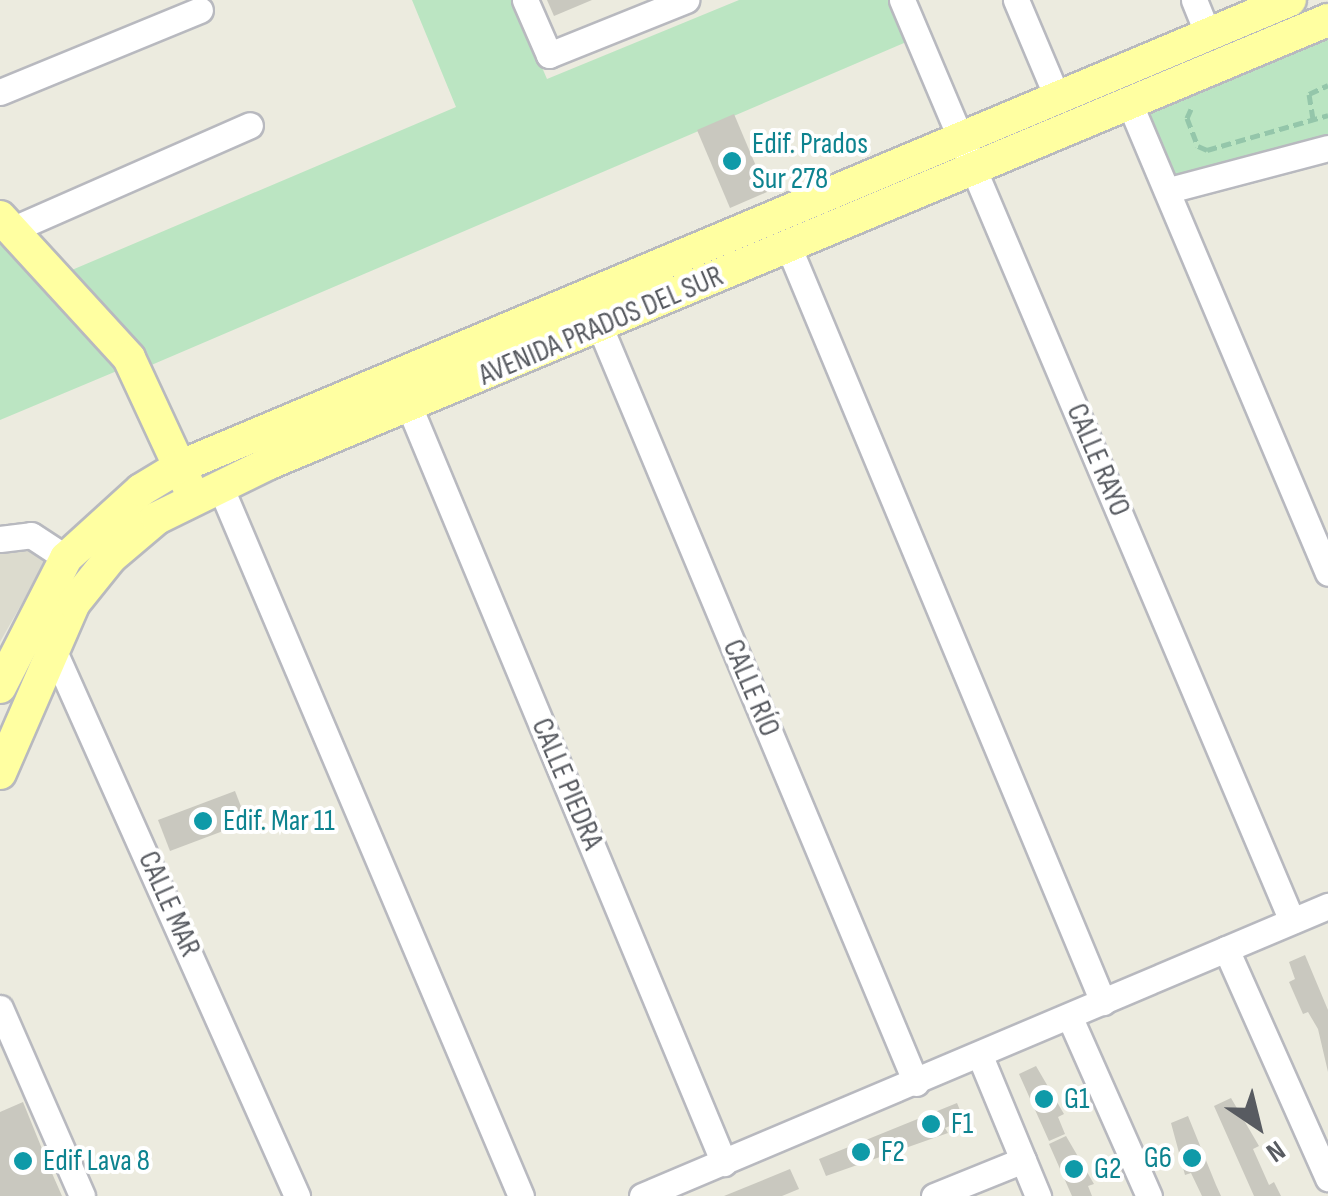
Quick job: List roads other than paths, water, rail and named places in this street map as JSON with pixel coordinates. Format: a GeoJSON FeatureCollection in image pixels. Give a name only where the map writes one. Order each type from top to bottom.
{"type":"FeatureCollection","features":[{"type":"Feature","properties":{"kind":"main road","name":"AVENIDA PRADOS DEL SUR"},"geometry":{"type":"LineString","coordinates":[[0,773],[66,558],[141,490],[179,467],[1290,0]]}},
{"type":"Feature","properties":{"kind":"main road","name":"AVENIDA PRADOS DEL SUR"},"geometry":{"type":"LineString","coordinates":[[0,688],[40,635],[74,603],[111,557],[207,492],[1328,20]]}},
{"type":"Feature","properties":{"kind":"main road"},"geometry":{"type":"LineString","coordinates":[[4,224],[129,358],[179,467],[207,492]]}},
{"type":"Feature","properties":{"kind":"street"},"geometry":{"type":"LineString","coordinates":[[525,0],[549,56],[651,6],[686,0]]}},
{"type":"Feature","properties":{"kind":"street","name":"CALLE RAYO"},"geometry":{"type":"LineString","coordinates":[[902,0],[1292,921]]}},
{"type":"Feature","properties":{"kind":"street"},"geometry":{"type":"LineString","coordinates":[[1016,0],[1057,97]]}},
{"type":"Feature","properties":{"kind":"street"},"geometry":{"type":"LineString","coordinates":[[1194,0],[1208,34]]}},
{"type":"Feature","properties":{"kind":"street"},"geometry":{"type":"LineString","coordinates":[[0,92],[200,10]]}},
{"type":"Feature","properties":{"kind":"street"},"geometry":{"type":"LineString","coordinates":[[1129,102],[1328,574]]}},
{"type":"Feature","properties":{"kind":"street"},"geometry":{"type":"LineString","coordinates":[[4,224],[250,124]]}},
{"type":"Feature","properties":{"kind":"street"},"geometry":{"type":"LineString","coordinates":[[1168,190],[1324,147]]}},
{"type":"Feature","properties":{"kind":"street"},"geometry":{"type":"LineString","coordinates":[[789,248],[1102,1002]]}},
{"type":"Feature","properties":{"kind":"street","name":"CALLE RÍO"},"geometry":{"type":"LineString","coordinates":[[587,294],[916,1083]]}},
{"type":"Feature","properties":{"kind":"street","name":"CALLE PIEDRA"},"geometry":{"type":"LineString","coordinates":[[409,406],[724,1163]]}},
{"type":"Feature","properties":{"kind":"street"},"geometry":{"type":"LineString","coordinates":[[207,492],[521,1196]]}},
{"type":"Feature","properties":{"kind":"street"},"geometry":{"type":"LineString","coordinates":[[0,538],[31,535],[66,558]]}},
{"type":"Feature","properties":{"kind":"street","name":"CALLE MAR"},"geometry":{"type":"LineString","coordinates":[[40,635],[297,1196]]}},
{"type":"Feature","properties":{"kind":"street"},"geometry":{"type":"LineString","coordinates":[[642,1196],[1328,906]]}},
{"type":"Feature","properties":{"kind":"street"},"geometry":{"type":"LineString","coordinates":[[1226,949],[1328,1178]]}},
{"type":"Feature","properties":{"kind":"street"},"geometry":{"type":"LineString","coordinates":[[0,1008],[82,1196]]}},
{"type":"Feature","properties":{"kind":"street"},"geometry":{"type":"LineString","coordinates":[[1070,1018],[1149,1196]]}},
{"type":"Feature","properties":{"kind":"street"},"geometry":{"type":"LineString","coordinates":[[980,1056],[1038,1196]]}},
{"type":"Feature","properties":{"kind":"street"},"geometry":{"type":"LineString","coordinates":[[934,1196],[1023,1160]]}},
{"type":"Feature","properties":{"kind":"place","name":"Edif. Prados Sur 278"},"geometry":{"type":"Point","coordinates":[732,161]}},
{"type":"Feature","properties":{"kind":"place","name":"Edif. Mar 11"},"geometry":{"type":"Point","coordinates":[203,821]}},
{"type":"Feature","properties":{"kind":"place","name":"G1"},"geometry":{"type":"Point","coordinates":[1044,1099]}},
{"type":"Feature","properties":{"kind":"place","name":"F1"},"geometry":{"type":"Point","coordinates":[931,1124]}},
{"type":"Feature","properties":{"kind":"place","name":"F2"},"geometry":{"type":"Point","coordinates":[861,1152]}},
{"type":"Feature","properties":{"kind":"place","name":"G6"},"geometry":{"type":"Point","coordinates":[1192,1158]}},
{"type":"Feature","properties":{"kind":"place","name":"Edif Lava 8"},"geometry":{"type":"Point","coordinates":[23,1161]}},
{"type":"Feature","properties":{"kind":"place","name":"G2"},"geometry":{"type":"Point","coordinates":[1074,1169]}}]}
